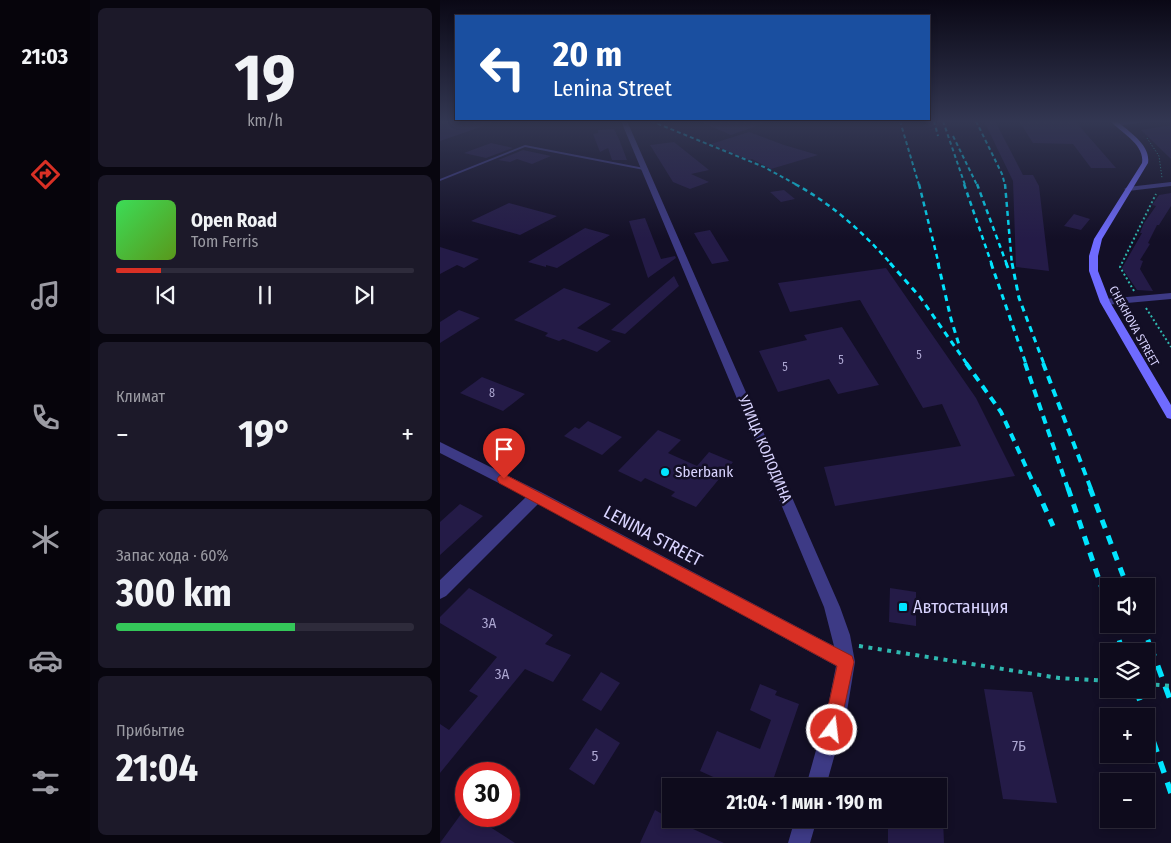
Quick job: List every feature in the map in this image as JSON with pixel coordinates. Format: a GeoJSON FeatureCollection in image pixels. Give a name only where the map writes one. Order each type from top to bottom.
{"type":"FeatureCollection","features":[{"type":"Feature","properties":{"kind":"main road","name":"CHEKHOVA STREET"},"geometry":{"type":"LineString","coordinates":[[1145,160],[1098,239],[1092,265],[1096,283],[1105,302],[1171,415]]}},
{"type":"Feature","properties":{"kind":"street","name":"УЛИЦА КОЛОДИНА"},"geometry":{"type":"LineString","coordinates":[[640,160],[832,607],[843,643],[846,662],[837,711],[818,778]]}},
{"type":"Feature","properties":{"kind":"street"},"geometry":{"type":"LineString","coordinates":[[1128,189],[1171,184]]}},
{"type":"Feature","properties":{"kind":"street"},"geometry":{"type":"LineString","coordinates":[[1105,302],[1171,296]]}},
{"type":"Feature","properties":{"kind":"street","name":"LENINA STREET"},"geometry":{"type":"LineString","coordinates":[[440,447],[536,496],[846,662]]}},
{"type":"Feature","properties":{"kind":"street"},"geometry":{"type":"LineString","coordinates":[[440,591],[536,496]]}},
{"type":"Feature","properties":{"kind":"street"},"geometry":{"type":"LineString","coordinates":[[799,843],[803,828]]}},
{"type":"Feature","properties":{"kind":"lane"},"geometry":{"type":"LineString","coordinates":[[440,180],[489,160]]}},
{"type":"Feature","properties":{"kind":"lane"},"geometry":{"type":"LineString","coordinates":[[599,160],[644,169]]}},
{"type":"Feature","properties":{"kind":"path"},"geometry":{"type":"LineString","coordinates":[[1161,160],[1162,177],[1160,186],[1120,266],[1171,347]]}},
{"type":"Feature","properties":{"kind":"path"},"geometry":{"type":"LineString","coordinates":[[843,643],[1059,678],[1100,680]]}},
{"type":"Feature","properties":{"kind":"path"},"geometry":{"type":"LineString","coordinates":[[1155,685],[1171,686]]}},
{"type":"Feature","properties":{"kind":"building"},"geometry":{"type":"Polygon","coordinates":[[[521,160],[541,160],[532,164],[521,160]]]}},
{"type":"Feature","properties":{"kind":"building"},"geometry":{"type":"Polygon","coordinates":[[[660,160],[697,160],[709,170],[691,174],[709,182],[690,189],[673,182],[660,160]]]}},
{"type":"Feature","properties":{"kind":"building"},"geometry":{"type":"Polygon","coordinates":[[[755,160],[800,160],[771,169],[755,160]]]}},
{"type":"Feature","properties":{"kind":"building"},"geometry":{"type":"Polygon","coordinates":[[[1003,160],[1015,160],[1023,175],[1033,175],[1039,186],[1049,271],[1016,267],[1013,181],[1003,160]]]}},
{"type":"Feature","properties":{"kind":"building"},"geometry":{"type":"Polygon","coordinates":[[[1085,160],[1109,160],[1116,168],[1091,168],[1085,160]]]}},
{"type":"Feature","properties":{"kind":"building"},"geometry":{"type":"Polygon","coordinates":[[[784,190],[795,199],[781,202],[770,192],[784,190]]]}},
{"type":"Feature","properties":{"kind":"building"},"geometry":{"type":"Polygon","coordinates":[[[1171,193],[1171,206],[1159,225],[1157,225],[1148,243],[1150,244],[1140,260],[1143,261],[1140,269],[1153,291],[1137,290],[1122,268],[1142,233],[1140,233],[1144,223],[1156,206],[1152,205],[1159,195],[1171,193]]]}},
{"type":"Feature","properties":{"kind":"building"},"geometry":{"type":"Polygon","coordinates":[[[509,203],[557,216],[520,235],[471,221],[509,203]]]}},
{"type":"Feature","properties":{"kind":"building"},"geometry":{"type":"Polygon","coordinates":[[[1074,214],[1090,219],[1081,230],[1064,226],[1074,214]]]}},
{"type":"Feature","properties":{"kind":"building"},"geometry":{"type":"Polygon","coordinates":[[[645,218],[661,259],[675,256],[676,258],[648,278],[629,221],[645,218]]]}},
{"type":"Feature","properties":{"kind":"building"},"geometry":{"type":"Polygon","coordinates":[[[585,228],[610,235],[557,268],[528,262],[585,228]]]}},
{"type":"Feature","properties":{"kind":"building"},"geometry":{"type":"Polygon","coordinates":[[[710,230],[729,261],[712,264],[694,233],[710,230]]]}},
{"type":"Feature","properties":{"kind":"building"},"geometry":{"type":"Polygon","coordinates":[[[440,247],[479,259],[464,268],[457,265],[440,274],[440,247]]]}},
{"type":"Feature","properties":{"kind":"building"},"geometry":{"type":"Polygon","coordinates":[[[886,268],[976,398],[1015,476],[835,506],[824,467],[961,446],[942,404],[923,408],[860,300],[790,312],[778,283],[886,268]]]}},
{"type":"Feature","properties":{"kind":"building"},"geometry":{"type":"Polygon","coordinates":[[[674,276],[679,286],[625,334],[611,330],[674,276]]]}},
{"type":"Feature","properties":{"kind":"building"},"geometry":{"type":"Polygon","coordinates":[[[564,288],[611,304],[577,328],[611,341],[597,352],[563,339],[559,341],[545,336],[548,333],[514,320],[564,288]]]}},
{"type":"Feature","properties":{"kind":"building"},"geometry":{"type":"Polygon","coordinates":[[[459,310],[480,318],[440,343],[440,322],[459,310]]]}},
{"type":"Feature","properties":{"kind":"building"},"geometry":{"type":"Polygon","coordinates":[[[842,327],[879,385],[838,394],[829,379],[778,392],[759,351],[807,340],[804,335],[842,327]]]}},
{"type":"Feature","properties":{"kind":"building"},"geometry":{"type":"Polygon","coordinates":[[[482,377],[525,394],[503,411],[460,393],[482,377]]]}},
{"type":"Feature","properties":{"kind":"building"},"geometry":{"type":"Polygon","coordinates":[[[588,421],[622,437],[602,455],[564,436],[575,427],[579,429],[588,421]]]}},
{"type":"Feature","properties":{"kind":"building"},"geometry":{"type":"Polygon","coordinates":[[[658,430],[681,440],[668,453],[697,466],[709,452],[733,462],[696,507],[671,496],[675,492],[645,478],[641,482],[618,471],[658,430]]]}},
{"type":"Feature","properties":{"kind":"building"},"geometry":{"type":"Polygon","coordinates":[[[460,504],[483,516],[440,555],[440,522],[460,504]]]}},
{"type":"Feature","properties":{"kind":"building"},"geometry":{"type":"Polygon","coordinates":[[[469,588],[553,635],[545,644],[571,655],[553,682],[525,669],[440,773],[440,724],[449,730],[478,696],[469,691],[497,657],[440,623],[440,617],[469,588]]]}},
{"type":"Feature","properties":{"kind":"building"},"geometry":{"type":"Polygon","coordinates":[[[890,588],[916,592],[916,626],[889,622],[890,588]]]}},
{"type":"Feature","properties":{"kind":"building"},"geometry":{"type":"Polygon","coordinates":[[[601,672],[620,683],[601,711],[582,700],[601,672]]]}},
{"type":"Feature","properties":{"kind":"building"},"geometry":{"type":"Polygon","coordinates":[[[760,684],[777,691],[775,695],[799,704],[774,778],[715,778],[700,771],[717,731],[760,749],[771,720],[750,710],[760,684]]]}},
{"type":"Feature","properties":{"kind":"building"},"geometry":{"type":"Polygon","coordinates":[[[984,689],[1032,692],[1057,803],[1003,799],[984,689]]]}},
{"type":"Feature","properties":{"kind":"building"},"geometry":{"type":"Polygon","coordinates":[[[596,728],[620,743],[594,785],[569,769],[596,728]]]}},
{"type":"Feature","properties":{"kind":"building"},"geometry":{"type":"Polygon","coordinates":[[[655,810],[662,814],[662,828],[691,828],[724,843],[640,843],[655,810]]]}},
{"type":"Feature","properties":{"kind":"building"},"geometry":{"type":"Polygon","coordinates":[[[455,822],[455,827],[490,827],[515,843],[440,843],[455,822]]]}},
{"type":"Feature","properties":{"kind":"building"},"geometry":{"type":"Polygon","coordinates":[[[888,828],[943,828],[944,843],[888,843],[888,828]]]}},
{"type":"Feature","properties":{"kind":"railway"},"geometry":{"type":"LineString","coordinates":[[748,160],[797,185]]}},
{"type":"Feature","properties":{"kind":"railway"},"geometry":{"type":"LineString","coordinates":[[912,160],[919,185]]}},
{"type":"Feature","properties":{"kind":"railway"},"geometry":{"type":"LineString","coordinates":[[957,160],[965,185]]}},
{"type":"Feature","properties":{"kind":"railway"},"geometry":{"type":"LineString","coordinates":[[965,160],[977,185]]}},
{"type":"Feature","properties":{"kind":"railway"},"geometry":{"type":"LineString","coordinates":[[995,160],[1005,185]]}},
{"type":"Feature","properties":{"kind":"railway"},"geometry":{"type":"LineString","coordinates":[[795,184],[847,220],[892,265]]}},
{"type":"Feature","properties":{"kind":"railway"},"geometry":{"type":"LineString","coordinates":[[919,184],[939,265]]}},
{"type":"Feature","properties":{"kind":"railway"},"geometry":{"type":"LineString","coordinates":[[964,184],[992,265]]}},
{"type":"Feature","properties":{"kind":"railway"},"geometry":{"type":"LineString","coordinates":[[977,184],[1007,265]]}},
{"type":"Feature","properties":{"kind":"railway"},"geometry":{"type":"LineString","coordinates":[[1005,184],[1012,265]]}},
{"type":"Feature","properties":{"kind":"railway"},"geometry":{"type":"LineString","coordinates":[[890,263],[920,297],[967,364]]}},
{"type":"Feature","properties":{"kind":"railway"},"geometry":{"type":"LineString","coordinates":[[938,263],[960,348]]}},
{"type":"Feature","properties":{"kind":"railway"},"geometry":{"type":"LineString","coordinates":[[991,263],[1026,364]]}},
{"type":"Feature","properties":{"kind":"railway"},"geometry":{"type":"LineString","coordinates":[[1006,263],[1008,268]]}},
{"type":"Feature","properties":{"kind":"railway"},"geometry":{"type":"LineString","coordinates":[[1012,263],[1019,298],[1044,364]]}},
{"type":"Feature","properties":{"kind":"railway"},"geometry":{"type":"LineString","coordinates":[[966,363],[1001,412],[1036,489]]}},
{"type":"Feature","properties":{"kind":"railway"},"geometry":{"type":"LineString","coordinates":[[1025,363],[1068,489]]}},
{"type":"Feature","properties":{"kind":"railway"},"geometry":{"type":"LineString","coordinates":[[1043,363],[1091,489]]}},
{"type":"Feature","properties":{"kind":"railway"},"geometry":{"type":"LineString","coordinates":[[1036,488],[1053,526]]}},
{"type":"Feature","properties":{"kind":"railway"},"geometry":{"type":"LineString","coordinates":[[1068,488],[1100,582]]}},
{"type":"Feature","properties":{"kind":"railway"},"geometry":{"type":"LineString","coordinates":[[1090,488],[1124,578]]}},
{"type":"Feature","properties":{"kind":"railway"},"geometry":{"type":"LineString","coordinates":[[1117,633],[1120,643]]}},
{"type":"Feature","properties":{"kind":"railway"},"geometry":{"type":"LineString","coordinates":[[1145,633],[1149,643]]}},
{"type":"Feature","properties":{"kind":"railway"},"geometry":{"type":"LineString","coordinates":[[1155,659],[1171,702]]}},
{"type":"Feature","properties":{"kind":"railway"},"geometry":{"type":"LineString","coordinates":[[1139,698],[1142,708]]}},
{"type":"Feature","properties":{"kind":"railway"},"geometry":{"type":"LineString","coordinates":[[1155,746],[1171,793]]}},
{"type":"Feature","properties":{"kind":"place","name":"Sberbank"},"geometry":{"type":"Point","coordinates":[665,472]}},
{"type":"Feature","properties":{"kind":"place","name":"Автостанция"},"geometry":{"type":"Point","coordinates":[903,607]}},
{"type":"Feature","properties":{"kind":"route"},"geometry":{"type":"LineString","coordinates":[[504,479],[846,662],[832,730]]}}]}
